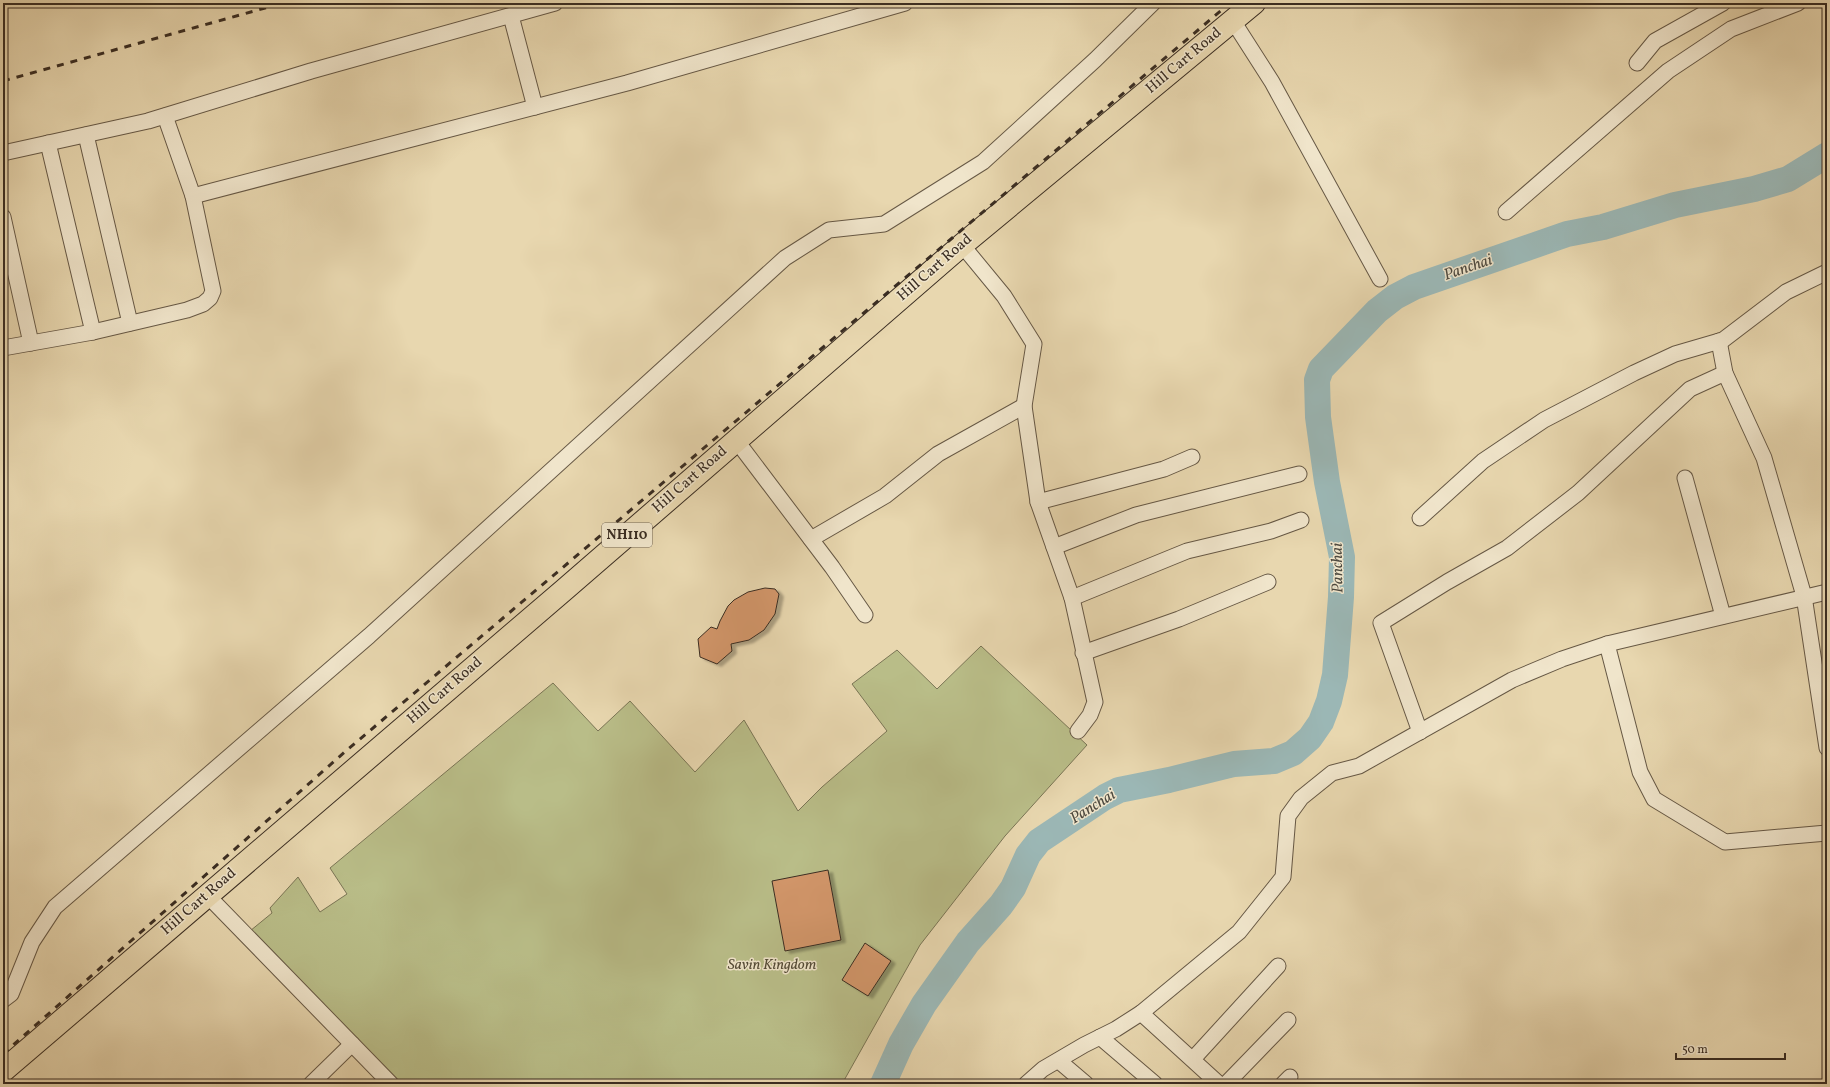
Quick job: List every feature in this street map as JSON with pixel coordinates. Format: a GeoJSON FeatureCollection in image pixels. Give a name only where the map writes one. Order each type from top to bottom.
{"type":"FeatureCollection","features":[{"type":"Feature","properties":{"kind":"highway","name":"Hill Cart Road"},"geometry":{"type":"LineString","coordinates":[[3,1071],[962,245],[1254,3]]}},
{"type":"Feature","properties":{"kind":"street"},"geometry":{"type":"LineString","coordinates":[[3,153],[165,116],[312,71],[555,3]]}},
{"type":"Feature","properties":{"kind":"street"},"geometry":{"type":"LineString","coordinates":[[193,196],[635,81],[905,3]]}},
{"type":"Feature","properties":{"kind":"street"},"geometry":{"type":"LineString","coordinates":[[3,1000],[11,994],[32,942],[55,907],[369,636],[785,258],[829,230],[884,224],[983,162],[1095,60],[1153,3]]}},
{"type":"Feature","properties":{"kind":"street"},"geometry":{"type":"LineString","coordinates":[[1637,63],[1655,41],[1723,3]]}},
{"type":"Feature","properties":{"kind":"street"},"geometry":{"type":"LineString","coordinates":[[1506,212],[1668,71],[1731,30],[1772,8],[1798,3]]}},
{"type":"Feature","properties":{"kind":"street"},"geometry":{"type":"LineString","coordinates":[[511,16],[535,107]]}},
{"type":"Feature","properties":{"kind":"street"},"geometry":{"type":"LineString","coordinates":[[1233,21],[1272,82],[1380,279]]}},
{"type":"Feature","properties":{"kind":"street"},"geometry":{"type":"LineString","coordinates":[[3,348],[93,332],[188,310],[203,304],[210,298],[213,291],[193,196],[165,116]]}},
{"type":"Feature","properties":{"kind":"street"},"geometry":{"type":"LineString","coordinates":[[86,135],[130,323]]}},
{"type":"Feature","properties":{"kind":"street"},"geometry":{"type":"LineString","coordinates":[[48,143],[93,332]]}},
{"type":"Feature","properties":{"kind":"street"},"geometry":{"type":"LineString","coordinates":[[3,217],[31,343]]}},
{"type":"Feature","properties":{"kind":"street"},"geometry":{"type":"LineString","coordinates":[[962,245],[1004,296],[1034,344],[1024,406],[1038,502],[1072,598],[1095,702],[1090,715],[1078,731]]}},
{"type":"Feature","properties":{"kind":"street"},"geometry":{"type":"LineString","coordinates":[[1420,518],[1483,461],[1544,420],[1634,373],[1675,354],[1723,340],[1786,292],[1827,272]]}},
{"type":"Feature","properties":{"kind":"street"},"geometry":{"type":"LineString","coordinates":[[1719,341],[1725,373],[1764,458],[1804,596],[1827,748]]}},
{"type":"Feature","properties":{"kind":"street"},"geometry":{"type":"LineString","coordinates":[[1420,732],[1381,623],[1447,582],[1507,548],[1578,493],[1690,389],[1725,373]]}},
{"type":"Feature","properties":{"kind":"street"},"geometry":{"type":"LineString","coordinates":[[811,539],[885,496],[938,454],[1024,406]]}},
{"type":"Feature","properties":{"kind":"street"},"geometry":{"type":"LineString","coordinates":[[736,440],[811,539],[865,615]]}},
{"type":"Feature","properties":{"kind":"street"},"geometry":{"type":"LineString","coordinates":[[1038,502],[1164,469],[1192,457]]}},
{"type":"Feature","properties":{"kind":"street"},"geometry":{"type":"LineString","coordinates":[[1054,547],[1136,515],[1299,474]]}},
{"type":"Feature","properties":{"kind":"street"},"geometry":{"type":"LineString","coordinates":[[1685,478],[1723,616]]}},
{"type":"Feature","properties":{"kind":"street"},"geometry":{"type":"LineString","coordinates":[[1072,598],[1187,551],[1271,531],[1301,520]]}},
{"type":"Feature","properties":{"kind":"street"},"geometry":{"type":"LineString","coordinates":[[1084,653],[1179,618],[1268,582]]}},
{"type":"Feature","properties":{"kind":"street"},"geometry":{"type":"LineString","coordinates":[[1026,1084],[1043,1069],[1140,1013],[1239,932],[1283,877],[1288,816],[1301,798],[1332,773],[1359,766],[1512,680],[1562,659],[1607,644],[1684,627],[1804,596],[1827,592]]}},
{"type":"Feature","properties":{"kind":"street"},"geometry":{"type":"LineString","coordinates":[[1607,644],[1640,772],[1654,799],[1725,842],[1827,833]]}},
{"type":"Feature","properties":{"kind":"street"},"geometry":{"type":"LineString","coordinates":[[207,895],[391,1084]]}},
{"type":"Feature","properties":{"kind":"street"},"geometry":{"type":"LineString","coordinates":[[1193,1059],[1278,966]]}},
{"type":"Feature","properties":{"kind":"street"},"geometry":{"type":"LineString","coordinates":[[1140,1013],[1193,1059],[1219,1084]]}},
{"type":"Feature","properties":{"kind":"street"},"geometry":{"type":"LineString","coordinates":[[1226,1084],[1288,1020]]}},
{"type":"Feature","properties":{"kind":"street"},"geometry":{"type":"LineString","coordinates":[[1100,1037],[1155,1084]]}},
{"type":"Feature","properties":{"kind":"street"},"geometry":{"type":"LineString","coordinates":[[311,1084],[352,1044]]}},
{"type":"Feature","properties":{"kind":"street"},"geometry":{"type":"LineString","coordinates":[[1059,1061],[1086,1084]]}},
{"type":"Feature","properties":{"kind":"green space","name":"Savin Kingdom"},"geometry":{"type":"Polygon","coordinates":[[[981,646],[1087,745],[1005,836],[920,945],[842,1084],[397,1084],[250,931],[272,913],[270,908],[298,877],[320,912],[347,894],[330,868],[553,683],[598,731],[630,701],[695,772],[744,720],[798,811],[822,787],[887,731],[852,684],[897,650],[937,689],[981,646]]]}},
{"type":"Feature","properties":{"kind":"building"},"geometry":{"type":"Polygon","coordinates":[[[765,588],[775,589],[779,594],[775,614],[764,630],[749,640],[731,644],[732,651],[717,664],[700,657],[698,639],[711,627],[717,629],[728,606],[734,600],[748,592],[765,588]]]}},
{"type":"Feature","properties":{"kind":"building"},"geometry":{"type":"Polygon","coordinates":[[[828,870],[841,940],[785,951],[772,881],[828,870]]]}},
{"type":"Feature","properties":{"kind":"building"},"geometry":{"type":"Polygon","coordinates":[[[865,943],[891,961],[868,996],[842,980],[865,943]]]}},
{"type":"Feature","properties":{"kind":"waterway","name":"Panchai"},"geometry":{"type":"LineString","coordinates":[[883,1084],[901,1044],[924,1004],[968,942],[1001,905],[1013,888],[1028,855],[1039,841],[1105,797],[1119,790],[1169,780],[1234,764],[1274,761],[1293,753],[1310,738],[1321,722],[1329,701],[1335,675],[1341,597],[1342,557],[1327,482],[1318,417],[1317,380],[1321,369],[1377,311],[1395,297],[1414,287],[1567,234],[1603,227],[1675,205],[1754,189],[1788,179],[1827,155]]}},
{"type":"Feature","properties":{"kind":"railway"},"geometry":{"type":"LineString","coordinates":[[3,81],[283,3]]}},
{"type":"Feature","properties":{"kind":"railway"},"geometry":{"type":"LineString","coordinates":[[3,1054],[347,750],[1230,3]]}}]}
